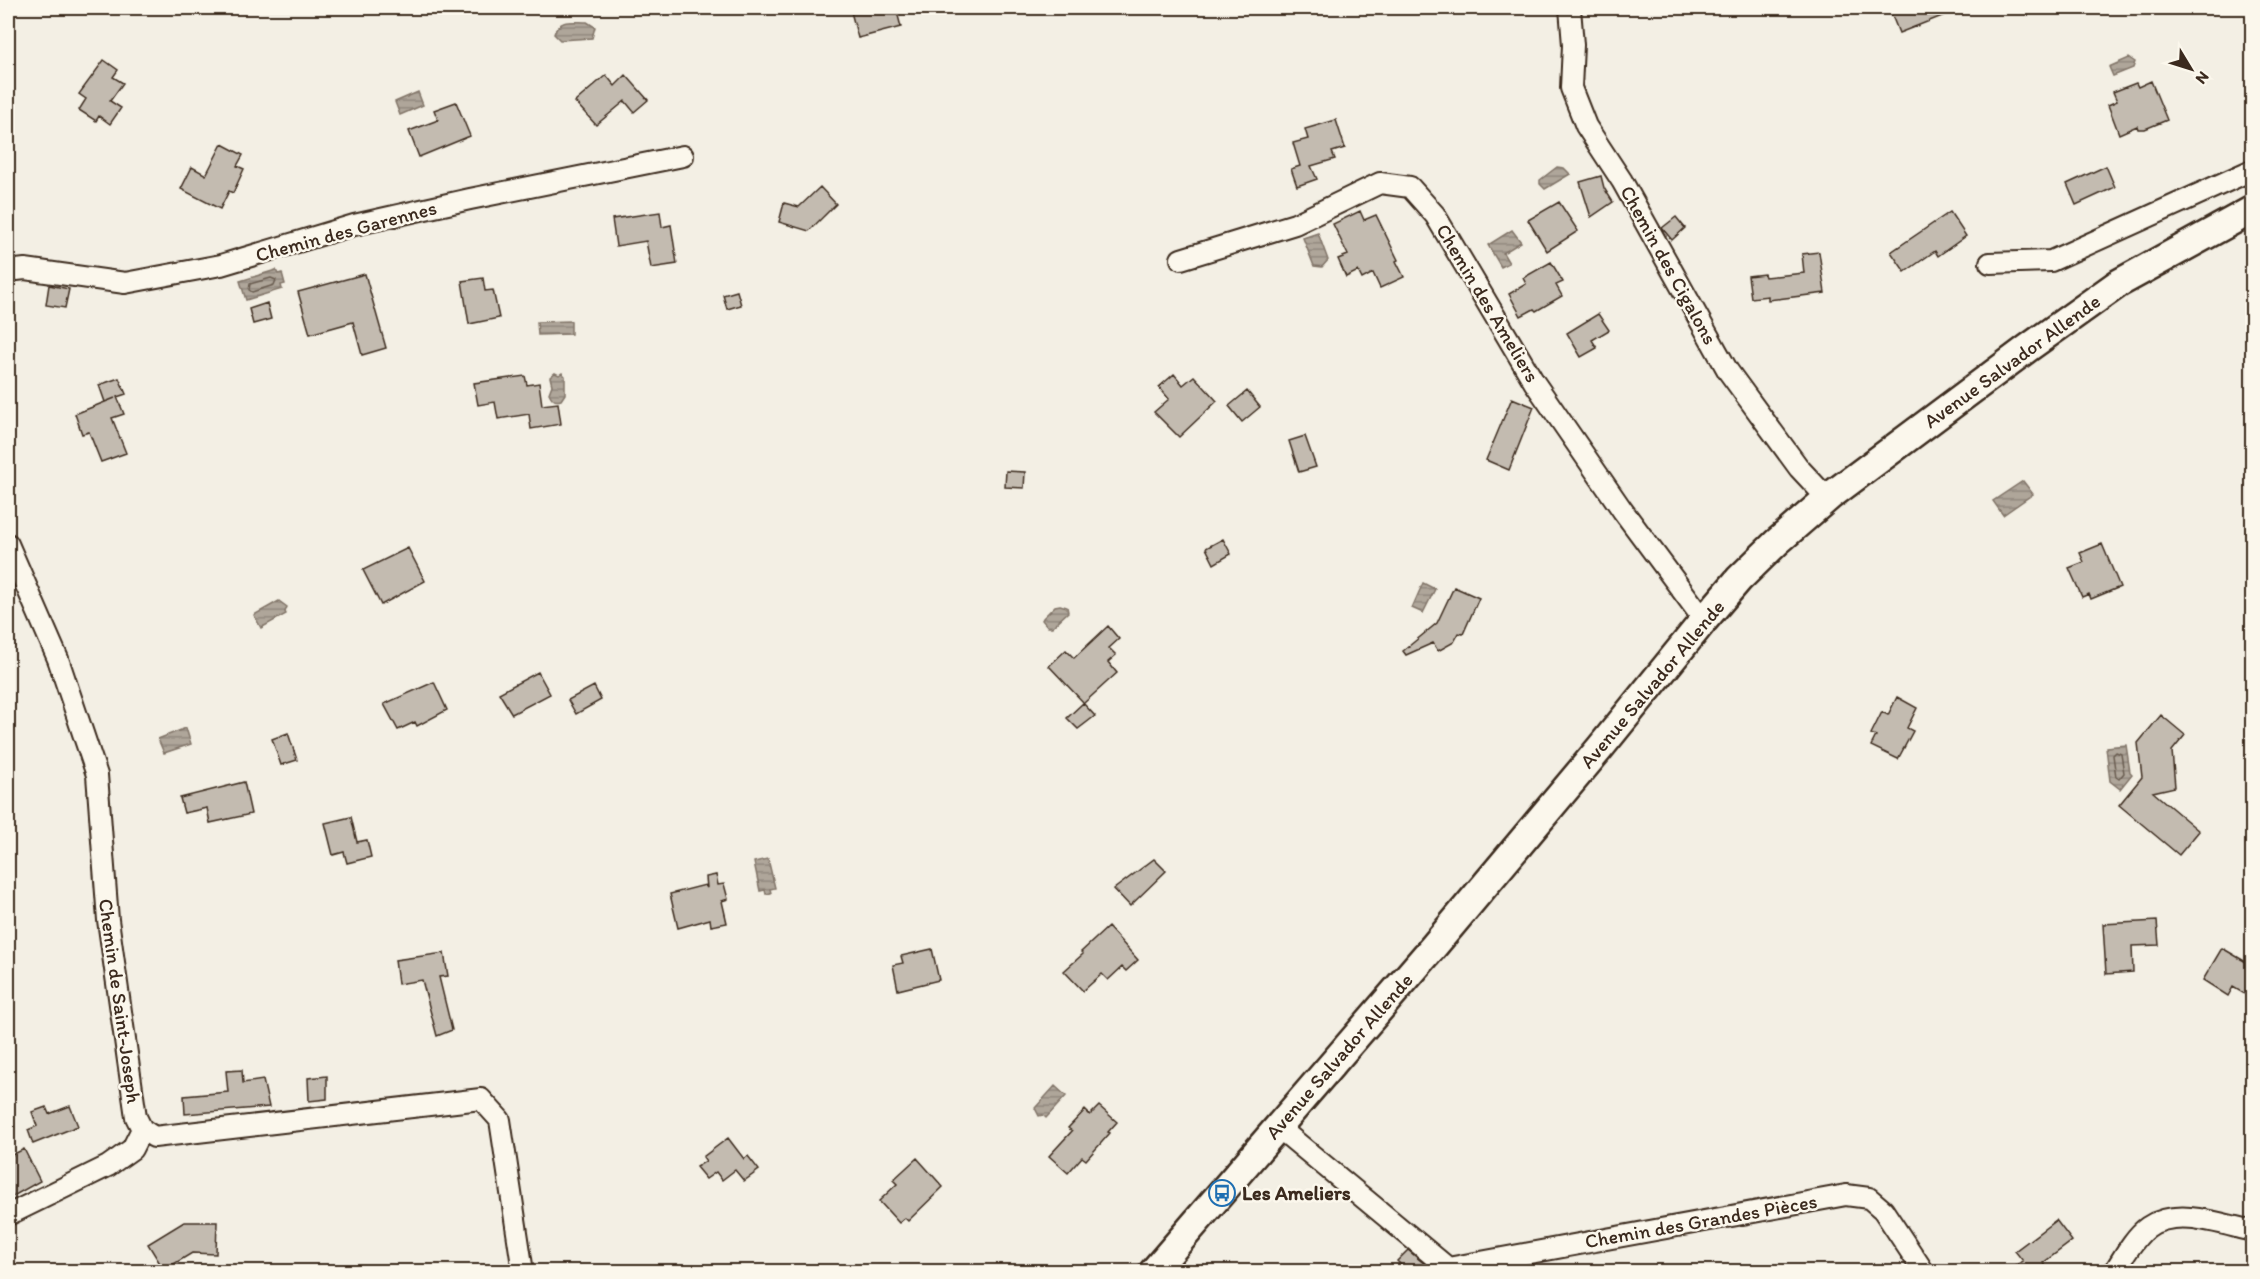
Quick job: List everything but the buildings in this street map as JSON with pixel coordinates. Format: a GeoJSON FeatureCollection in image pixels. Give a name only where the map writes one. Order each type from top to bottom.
{"type":"FeatureCollection","features":[{"type":"Feature","properties":{"kind":"main road","name":"Avenue Salvador Allende"},"geometry":{"type":"LineString","coordinates":[[1153,1272],[1592,757],[1739,579],[1827,498],[2028,348],[2119,283],[2253,210]]}},
{"type":"Feature","properties":{"kind":"street","name":"Chemin des Cigalons"},"geometry":{"type":"LineString","coordinates":[[1570,8],[1573,45],[1571,88],[1586,126],[1622,181],[1728,371],[1798,468],[1827,498]]}},
{"type":"Feature","properties":{"kind":"street","name":"Chemin des Garennes"},"geometry":{"type":"LineString","coordinates":[[8,271],[25,269],[125,283],[221,265],[354,225],[470,198],[683,156]]}},
{"type":"Feature","properties":{"kind":"street"},"geometry":{"type":"LineString","coordinates":[[1990,263],[2051,261],[2253,170]]}},
{"type":"Feature","properties":{"kind":"street","name":"Chemin des Ameliers"},"geometry":{"type":"LineString","coordinates":[[1182,259],[1294,224],[1380,183],[1410,187],[1435,215],[1534,382],[1623,511],[1704,620]]}},
{"type":"Feature","properties":{"kind":"street","name":"Chemin de Saint-Joseph"},"geometry":{"type":"LineString","coordinates":[[8,544],[58,659],[97,775],[108,920],[136,1117],[142,1129],[154,1137],[481,1099],[500,1120],[523,1272]]}},
{"type":"Feature","properties":{"kind":"street","name":"Chemin des Grandes Pièces"},"geometry":{"type":"LineString","coordinates":[[1278,1128],[1448,1268],[1846,1195],[1869,1198],[1883,1210],[1924,1272]]}},
{"type":"Feature","properties":{"kind":"street"},"geometry":{"type":"LineString","coordinates":[[8,1215],[108,1166],[132,1149],[142,1129]]}},
{"type":"Feature","properties":{"kind":"street"},"geometry":{"type":"LineString","coordinates":[[2114,1272],[2146,1228],[2164,1219],[2187,1218],[2253,1231]]}},
{"type":"Feature","properties":{"kind":"water"},"geometry":{"type":"Polygon","coordinates":[[[587,22],[595,27],[592,38],[560,40],[554,34],[559,25],[563,23],[587,22]]]}},
{"type":"Feature","properties":{"kind":"water"},"geometry":{"type":"Polygon","coordinates":[[[2129,58],[2135,62],[2133,68],[2113,76],[2109,67],[2129,58]]]}},
{"type":"Feature","properties":{"kind":"water"},"geometry":{"type":"Polygon","coordinates":[[[418,92],[423,105],[400,115],[395,102],[418,92]]]}},
{"type":"Feature","properties":{"kind":"water"},"geometry":{"type":"Polygon","coordinates":[[[1557,167],[1564,168],[1570,174],[1545,189],[1540,184],[1540,180],[1557,167]]]}},
{"type":"Feature","properties":{"kind":"water"},"geometry":{"type":"Polygon","coordinates":[[[1512,230],[1521,242],[1503,253],[1509,263],[1501,267],[1488,245],[1512,230]]]}},
{"type":"Feature","properties":{"kind":"water"},"geometry":{"type":"Polygon","coordinates":[[[1318,233],[1328,260],[1322,267],[1314,266],[1303,238],[1318,233]]]}},
{"type":"Feature","properties":{"kind":"water"},"geometry":{"type":"Polygon","coordinates":[[[276,270],[278,274],[282,273],[285,284],[281,285],[282,289],[246,300],[240,281],[276,270]]]}},
{"type":"Feature","properties":{"kind":"water"},"geometry":{"type":"Polygon","coordinates":[[[571,321],[571,334],[538,335],[537,322],[571,321]]]}},
{"type":"Feature","properties":{"kind":"water"},"geometry":{"type":"Polygon","coordinates":[[[555,373],[559,375],[562,373],[565,376],[565,394],[559,401],[554,400],[549,393],[552,385],[550,377],[555,373]]]}},
{"type":"Feature","properties":{"kind":"water"},"geometry":{"type":"Polygon","coordinates":[[[2023,481],[2033,494],[2003,515],[1993,501],[2023,481]]]}},
{"type":"Feature","properties":{"kind":"water"},"geometry":{"type":"Polygon","coordinates":[[[1423,583],[1435,589],[1423,613],[1412,608],[1423,583]]]}},
{"type":"Feature","properties":{"kind":"water"},"geometry":{"type":"Polygon","coordinates":[[[279,601],[287,607],[286,614],[261,628],[254,615],[279,601]]]}},
{"type":"Feature","properties":{"kind":"water"},"geometry":{"type":"Polygon","coordinates":[[[1055,606],[1067,607],[1068,612],[1052,627],[1048,627],[1042,620],[1043,618],[1055,606]]]}},
{"type":"Feature","properties":{"kind":"water"},"geometry":{"type":"Polygon","coordinates":[[[186,728],[191,744],[164,753],[158,739],[186,728]]]}},
{"type":"Feature","properties":{"kind":"water"},"geometry":{"type":"Polygon","coordinates":[[[2126,745],[2132,774],[2120,789],[2110,781],[2106,747],[2126,745]]]}},
{"type":"Feature","properties":{"kind":"water"},"geometry":{"type":"Polygon","coordinates":[[[768,859],[775,888],[770,889],[771,893],[766,894],[765,890],[760,891],[754,862],[768,859]]]}},
{"type":"Feature","properties":{"kind":"water"},"geometry":{"type":"Polygon","coordinates":[[[1055,1086],[1066,1096],[1046,1118],[1043,1115],[1039,1116],[1035,1108],[1055,1086]]]}},
{"type":"Feature","properties":{"kind":"place","name":"Les Ameliers"},"geometry":{"type":"Point","coordinates":[1222,1193]}}]}
